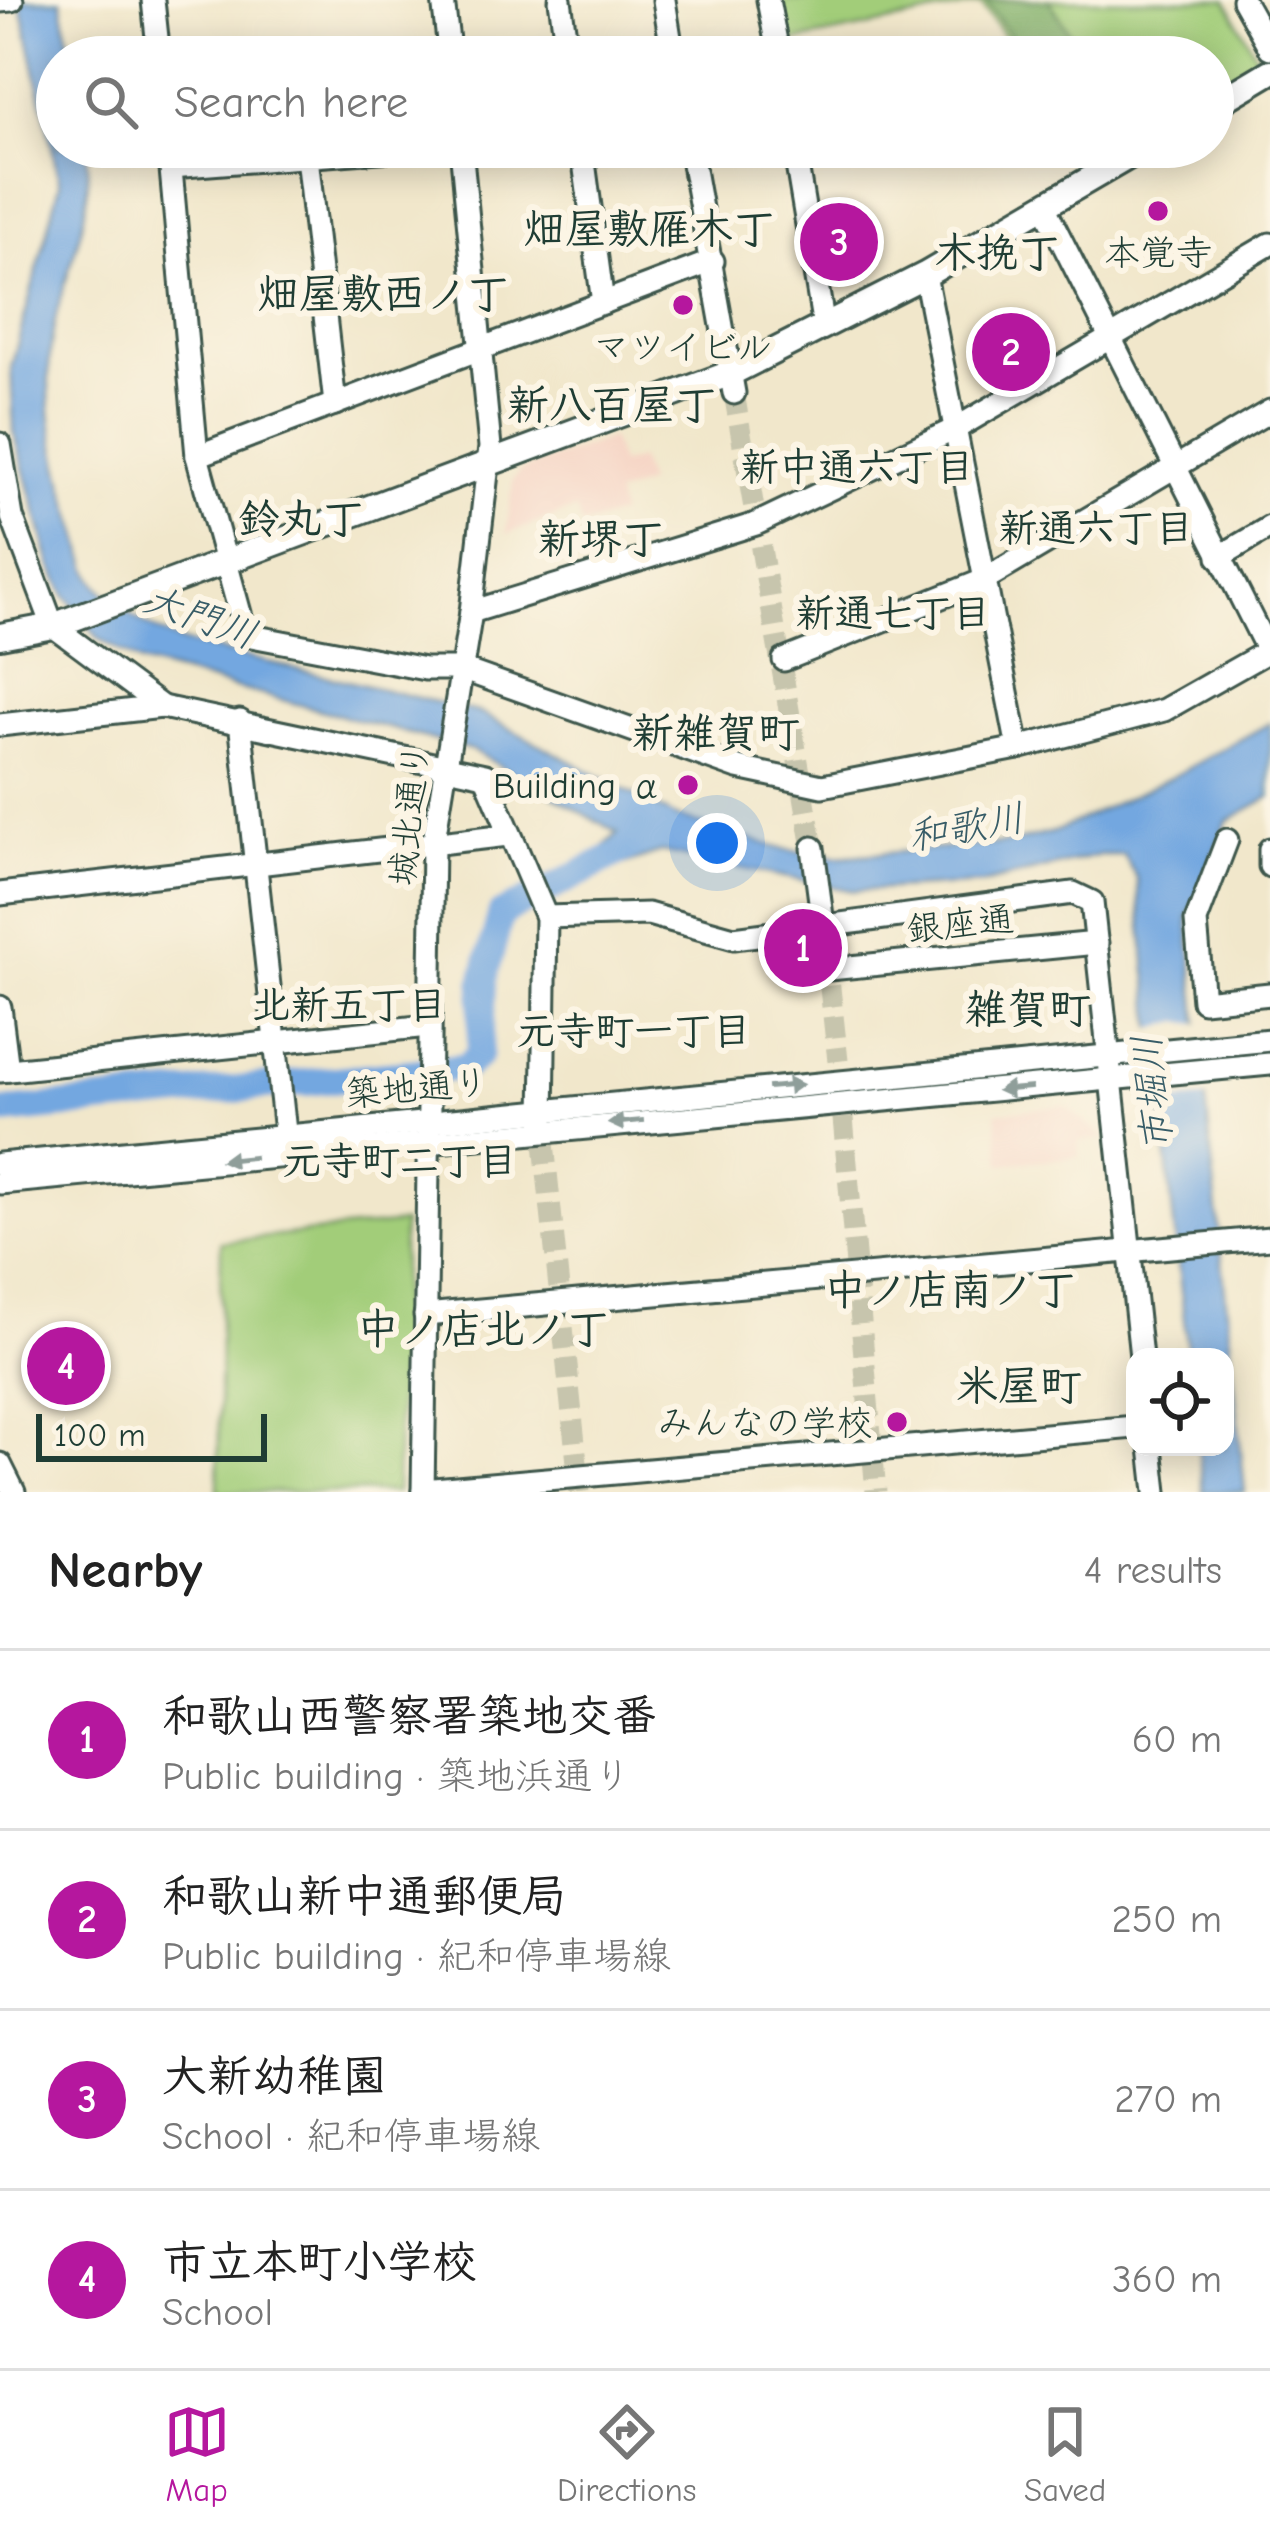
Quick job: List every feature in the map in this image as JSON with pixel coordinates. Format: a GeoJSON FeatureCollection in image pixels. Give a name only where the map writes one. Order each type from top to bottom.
{"type":"FeatureCollection","features":[{"type":"Feature","properties":{"kind":"main road"},"geometry":{"type":"LineString","coordinates":[[1234,93],[1270,72]]}},
{"type":"Feature","properties":{"kind":"main road"},"geometry":{"type":"LineString","coordinates":[[0,636],[61,624],[489,466],[732,383],[1111,168]]}},
{"type":"Feature","properties":{"kind":"street"},"geometry":{"type":"LineString","coordinates":[[153,0],[157,36]]}},
{"type":"Feature","properties":{"kind":"street"},"geometry":{"type":"LineString","coordinates":[[442,0],[447,36]]}},
{"type":"Feature","properties":{"kind":"street"},"geometry":{"type":"LineString","coordinates":[[560,0],[565,36]]}},
{"type":"Feature","properties":{"kind":"street"},"geometry":{"type":"LineString","coordinates":[[664,0],[670,36]]}},
{"type":"Feature","properties":{"kind":"street"},"geometry":{"type":"LineString","coordinates":[[768,0],[774,36]]}},
{"type":"Feature","properties":{"kind":"street"},"geometry":{"type":"LineString","coordinates":[[1244,0],[1270,48]]}},
{"type":"Feature","properties":{"kind":"street"},"geometry":{"type":"LineString","coordinates":[[171,168],[197,456],[246,635],[424,669],[738,768],[822,786],[1018,748],[1164,710],[1269,651],[1045,208]]}},
{"type":"Feature","properties":{"kind":"street"},"geometry":{"type":"LineString","coordinates":[[308,168],[335,404]]}},
{"type":"Feature","properties":{"kind":"street","name":"城北通り"},"geometry":{"type":"LineString","coordinates":[[422,1491],[433,846],[489,466],[463,168]]}},
{"type":"Feature","properties":{"kind":"street"},"geometry":{"type":"LineString","coordinates":[[585,168],[603,303]]}},
{"type":"Feature","properties":{"kind":"street"},"geometry":{"type":"LineString","coordinates":[[694,168],[732,383]]}},
{"type":"Feature","properties":{"kind":"street"},"geometry":{"type":"LineString","coordinates":[[797,168],[824,328]]}},
{"type":"Feature","properties":{"kind":"street"},"geometry":{"type":"LineString","coordinates":[[471,612],[756,524],[956,429],[1270,244]]}},
{"type":"Feature","properties":{"kind":"street"},"geometry":{"type":"LineString","coordinates":[[197,456],[713,261]]}},
{"type":"Feature","properties":{"kind":"street"},"geometry":{"type":"LineString","coordinates":[[925,275],[1018,748]]}},
{"type":"Feature","properties":{"kind":"street"},"geometry":{"type":"LineString","coordinates":[[784,660],[984,580],[1270,411]]}},
{"type":"Feature","properties":{"kind":"street"},"geometry":{"type":"LineString","coordinates":[[0,444],[12,517],[61,624],[161,706]]}},
{"type":"Feature","properties":{"kind":"street"},"geometry":{"type":"LineString","coordinates":[[1219,557],[1270,527]]}},
{"type":"Feature","properties":{"kind":"street"},"geometry":{"type":"LineString","coordinates":[[0,725],[161,706],[446,755],[485,775],[544,909],[544,1126]]}},
{"type":"Feature","properties":{"kind":"street"},"geometry":{"type":"LineString","coordinates":[[241,721],[286,1132]]}},
{"type":"Feature","properties":{"kind":"street"},"geometry":{"type":"LineString","coordinates":[[0,894],[256,868],[508,835]]}},
{"type":"Feature","properties":{"kind":"street"},"geometry":{"type":"LineString","coordinates":[[1227,840],[1196,921],[1203,1001],[1270,994]]}},
{"type":"Feature","properties":{"kind":"street"},"geometry":{"type":"LineString","coordinates":[[813,848],[823,924]]}},
{"type":"Feature","properties":{"kind":"street"},"geometry":{"type":"LineString","coordinates":[[1270,848],[1270,866]]}},
{"type":"Feature","properties":{"kind":"street"},"geometry":{"type":"LineString","coordinates":[[544,909],[648,914],[734,938],[1073,893],[1092,902],[1120,1068],[1130,1254],[1141,1348]]}},
{"type":"Feature","properties":{"kind":"street","name":"銀座通"},"geometry":{"type":"LineString","coordinates":[[829,969],[1096,943]]}},
{"type":"Feature","properties":{"kind":"street"},"geometry":{"type":"LineString","coordinates":[[0,1006],[4,1071],[428,1025]]}},
{"type":"Feature","properties":{"kind":"street","name":"築地通り"},"geometry":{"type":"LineString","coordinates":[[1120,1068],[1214,1046],[1270,1040]]}},
{"type":"Feature","properties":{"kind":"street","name":"築地通り"},"geometry":{"type":"LineString","coordinates":[[0,1164],[286,1132],[544,1126],[1120,1068],[1216,1070],[1270,1064]]}},
{"type":"Feature","properties":{"kind":"street","name":"築地通り"},"geometry":{"type":"LineString","coordinates":[[0,1183],[428,1130]]}},
{"type":"Feature","properties":{"kind":"street"},"geometry":{"type":"LineString","coordinates":[[425,1315],[1270,1238]]}},
{"type":"Feature","properties":{"kind":"street"},"geometry":{"type":"LineString","coordinates":[[422,1491],[1126,1427]]}},
{"type":"Feature","properties":{"kind":"street"},"geometry":{"type":"LineString","coordinates":[[1152,1456],[1156,1492]]}},
{"type":"Feature","properties":{"kind":"street"},"geometry":{"type":"LineString","coordinates":[[0,1464],[14,1492]]}},
{"type":"Feature","properties":{"kind":"shaded area"},"geometry":{"type":"Polygon","coordinates":[[[611,438],[620,464],[639,459],[647,484],[616,495],[620,514],[582,526],[576,509],[506,534],[513,480],[521,470],[611,438]]]}},
{"type":"Feature","properties":{"kind":"shaded area"},"geometry":{"type":"Polygon","coordinates":[[[1065,1106],[1106,1139],[1078,1141],[1079,1157],[1001,1164],[996,1112],[1065,1106]]]}},
{"type":"Feature","properties":{"kind":"green space"},"geometry":{"type":"Polygon","coordinates":[[[779,0],[1226,0],[1259,61],[1234,76],[1234,36],[1004,36],[981,4],[823,36],[787,36],[779,0]]]}},
{"type":"Feature","properties":{"kind":"green space"},"geometry":{"type":"Polygon","coordinates":[[[985,0],[1049,0],[1072,36],[1011,36],[985,0]]]}},
{"type":"Feature","properties":{"kind":"green space"},"geometry":{"type":"Polygon","coordinates":[[[403,1223],[396,1492],[218,1492],[221,1242],[403,1223]]]}},
{"type":"Feature","properties":{"kind":"water"},"geometry":{"type":"Polygon","coordinates":[[[20,0],[61,0],[68,36],[36,36],[36,74],[20,0]]]}},
{"type":"Feature","properties":{"kind":"water"},"geometry":{"type":"Polygon","coordinates":[[[57,168],[88,168],[84,217],[54,326],[50,406],[63,483],[87,562],[110,599],[182,642],[478,712],[676,817],[782,849],[837,857],[1010,843],[1054,832],[1174,776],[1270,723],[1270,797],[1227,821],[1188,918],[1231,1348],[1187,1348],[1137,879],[1124,855],[1100,855],[982,884],[854,891],[661,852],[602,872],[594,857],[618,833],[472,750],[141,663],[99,639],[65,595],[51,565],[14,432],[11,368],[60,184],[57,168]]]}},
{"type":"Feature","properties":{"kind":"water"},"geometry":{"type":"Polygon","coordinates":[[[1234,1381],[1245,1492],[1203,1492],[1199,1456],[1234,1456],[1234,1381]]]}},
{"type":"Feature","properties":{"kind":"pier"},"geometry":{"type":"Polygon","coordinates":[[[1180,1021],[1202,1025],[1211,1098],[1157,1103],[1150,1030],[1180,1021]]]}},
{"type":"Feature","properties":{"kind":"waterway"},"geometry":{"type":"LineString","coordinates":[[0,1112],[466,1067],[479,1055],[484,979],[501,914],[631,847]]}},
{"type":"Feature","properties":{"kind":"tunnel"},"geometry":{"type":"LineString","coordinates":[[734,393],[813,848]]}},
{"type":"Feature","properties":{"kind":"tunnel"},"geometry":{"type":"LineString","coordinates":[[823,924],[838,1061]]}},
{"type":"Feature","properties":{"kind":"tunnel"},"geometry":{"type":"LineString","coordinates":[[843,1118],[876,1492]]}},
{"type":"Feature","properties":{"kind":"tunnel"},"geometry":{"type":"LineString","coordinates":[[544,1143],[580,1492]]}},
{"type":"Feature","properties":{"kind":"place","name":"本覚寺"},"geometry":{"type":"Point","coordinates":[1158,211]}},
{"type":"Feature","properties":{"kind":"place","name":"大新幼稚園"},"geometry":{"type":"Point","coordinates":[839,242]}},
{"type":"Feature","properties":{"kind":"place","name":"マツイビル"},"geometry":{"type":"Point","coordinates":[683,305]}},
{"type":"Feature","properties":{"kind":"place","name":"和歌山新中通郵便局"},"geometry":{"type":"Point","coordinates":[1011,352]}},
{"type":"Feature","properties":{"kind":"place","name":"Building α"},"geometry":{"type":"Point","coordinates":[688,785]}},
{"type":"Feature","properties":{"kind":"place","name":"和歌山西警察署築地交番"},"geometry":{"type":"Point","coordinates":[803,948]}},
{"type":"Feature","properties":{"kind":"place","name":"市立本町小学校"},"geometry":{"type":"Point","coordinates":[66,1366]}},
{"type":"Feature","properties":{"kind":"place","name":"みんなの学校"},"geometry":{"type":"Point","coordinates":[897,1422]}},
{"type":"Feature","properties":{"kind":"district","name":"畑屋敷雁木丁"},"geometry":{"type":"Point","coordinates":[649,228]}},
{"type":"Feature","properties":{"kind":"district","name":"木挽丁"},"geometry":{"type":"Point","coordinates":[997,252]}},
{"type":"Feature","properties":{"kind":"district","name":"畑屋敷西ノ丁"},"geometry":{"type":"Point","coordinates":[383,293]}},
{"type":"Feature","properties":{"kind":"district","name":"新八百屋丁"},"geometry":{"type":"Point","coordinates":[612,404]}},
{"type":"Feature","properties":{"kind":"district","name":"新中通六丁目"},"geometry":{"type":"Point","coordinates":[857,466]}},
{"type":"Feature","properties":{"kind":"district","name":"鈴丸丁"},"geometry":{"type":"Point","coordinates":[301,518]}},
{"type":"Feature","properties":{"kind":"district","name":"新通六丁目"},"geometry":{"type":"Point","coordinates":[1096,527]}},
{"type":"Feature","properties":{"kind":"district","name":"新堺丁"},"geometry":{"type":"Point","coordinates":[601,538]}},
{"type":"Feature","properties":{"kind":"district","name":"新通七丁目"},"geometry":{"type":"Point","coordinates":[893,612]}},
{"type":"Feature","properties":{"kind":"district","name":"新雑賀町"},"geometry":{"type":"Point","coordinates":[716,732]}},
{"type":"Feature","properties":{"kind":"district","name":"北新五丁目"},"geometry":{"type":"Point","coordinates":[349,1004]}},
{"type":"Feature","properties":{"kind":"district","name":"雑賀町"},"geometry":{"type":"Point","coordinates":[1028,1008]}},
{"type":"Feature","properties":{"kind":"district","name":"元寺町一丁目"},"geometry":{"type":"Point","coordinates":[634,1030]}},
{"type":"Feature","properties":{"kind":"district","name":"元寺町二丁目"},"geometry":{"type":"Point","coordinates":[400,1160]}},
{"type":"Feature","properties":{"kind":"district","name":"中ノ店南ノ丁"},"geometry":{"type":"Point","coordinates":[950,1289]}},
{"type":"Feature","properties":{"kind":"district","name":"中ノ店北ノ丁"},"geometry":{"type":"Point","coordinates":[483,1328]}},
{"type":"Feature","properties":{"kind":"district","name":"米屋町"},"geometry":{"type":"Point","coordinates":[1019,1385]}},
{"type":"Feature","properties":{"kind":"water label","name":"大門川"},"geometry":{"type":"Point","coordinates":[201,616]}},
{"type":"Feature","properties":{"kind":"water label","name":"和歌川"},"geometry":{"type":"Point","coordinates":[966,826]}},
{"type":"Feature","properties":{"kind":"water label","name":"市堀川"},"geometry":{"type":"Point","coordinates":[1151,1093]}}]}
